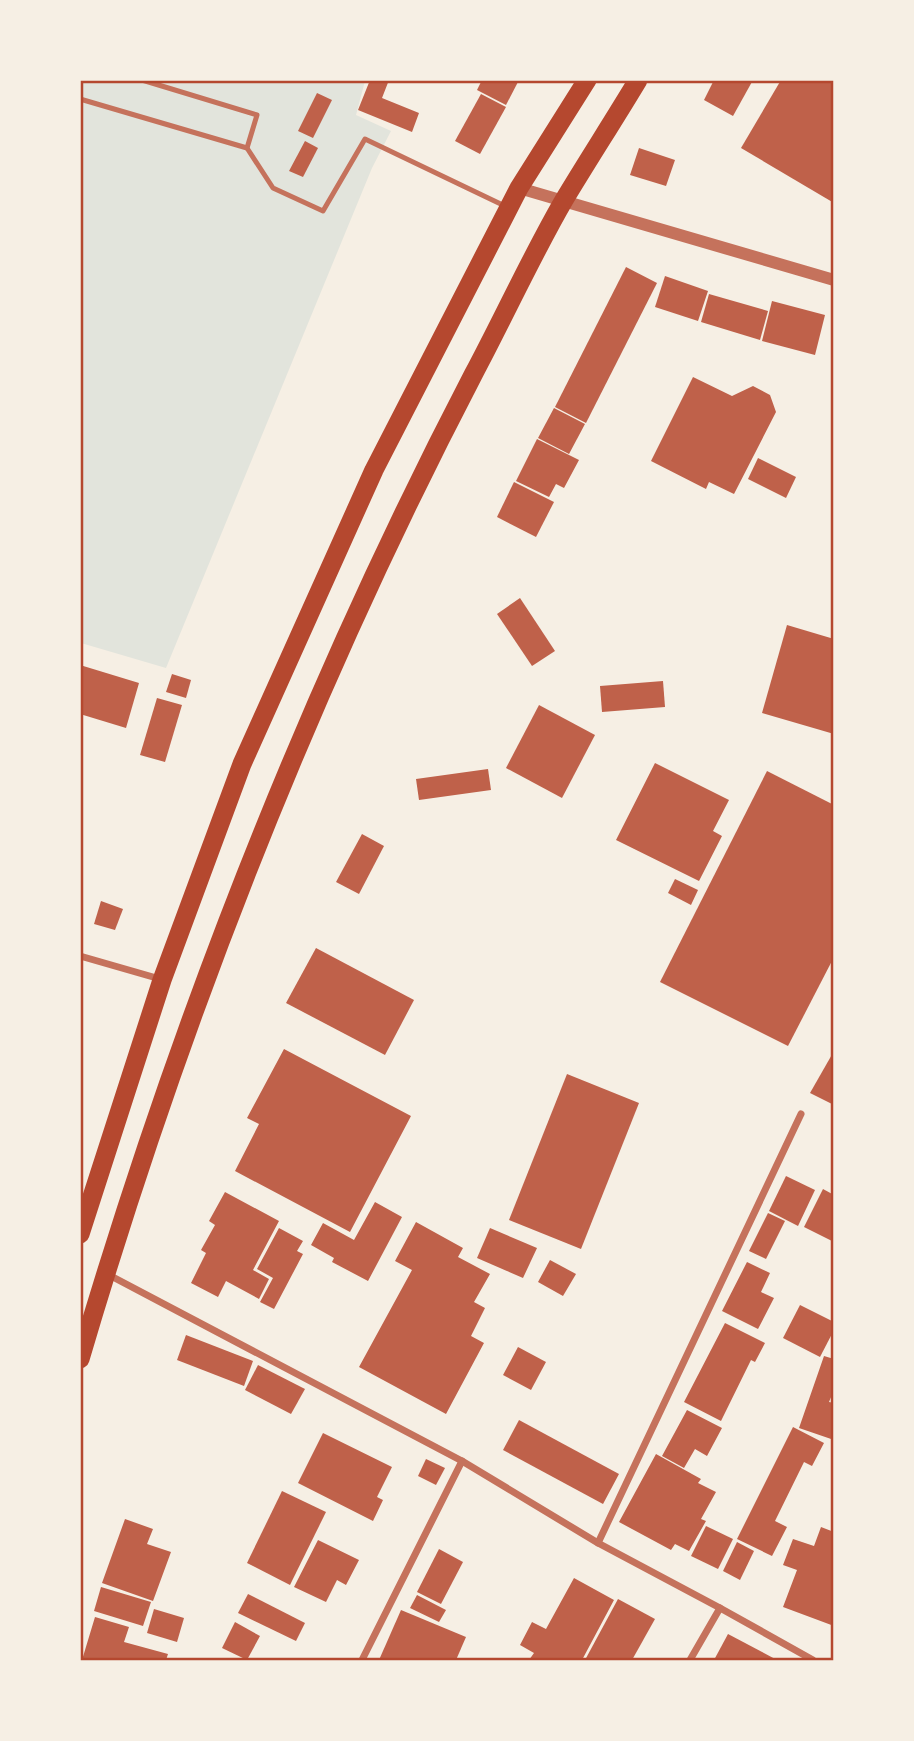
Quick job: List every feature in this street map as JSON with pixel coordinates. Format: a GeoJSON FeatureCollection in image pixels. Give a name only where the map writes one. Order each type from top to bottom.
{"type":"FeatureCollection","features":[{"type":"Feature","properties":{"kind":"highway"},"geometry":{"type":"LineString","coordinates":[[80,1234],[162,980],[242,764],[373,470],[519,188],[587,80]]}},
{"type":"Feature","properties":{"kind":"highway"},"geometry":{"type":"LineString","coordinates":[[80,1359],[106,1273],[202,990],[285,776],[417,483],[563,203],[638,80]]}},
{"type":"Feature","properties":{"kind":"street"},"geometry":{"type":"LineString","coordinates":[[519,188],[834,280]]}},
{"type":"Feature","properties":{"kind":"street"},"geometry":{"type":"LineString","coordinates":[[80,956],[162,980]]}},
{"type":"Feature","properties":{"kind":"street"},"geometry":{"type":"LineString","coordinates":[[598,1543],[801,1114]]}},
{"type":"Feature","properties":{"kind":"street"},"geometry":{"type":"LineString","coordinates":[[106,1273],[462,1461],[598,1543],[813,1661]]}},
{"type":"Feature","properties":{"kind":"street"},"geometry":{"type":"LineString","coordinates":[[362,1661],[462,1461]]}},
{"type":"Feature","properties":{"kind":"street"},"geometry":{"type":"LineString","coordinates":[[690,1661],[720,1608]]}},
{"type":"Feature","properties":{"kind":"lane"},"geometry":{"type":"LineString","coordinates":[[142,80],[257,115],[247,148]]}},
{"type":"Feature","properties":{"kind":"lane"},"geometry":{"type":"LineString","coordinates":[[80,99],[247,148],[273,188],[323,211],[365,139],[509,208]]}},
{"type":"Feature","properties":{"kind":"shaded area"},"geometry":{"type":"Polygon","coordinates":[[[80,81],[365,81],[356,115],[391,131],[372,168],[166,668],[81,643],[80,81]]]}},
{"type":"Feature","properties":{"kind":"building"},"geometry":{"type":"Polygon","coordinates":[[[370,80],[389,80],[382,98],[419,113],[412,132],[358,110],[370,80]]]}},
{"type":"Feature","properties":{"kind":"building"},"geometry":{"type":"Polygon","coordinates":[[[482,80],[519,80],[506,105],[477,90],[482,80]]]}},
{"type":"Feature","properties":{"kind":"building"},"geometry":{"type":"Polygon","coordinates":[[[714,80],[753,80],[733,116],[704,100],[714,80]]]}},
{"type":"Feature","properties":{"kind":"building"},"geometry":{"type":"Polygon","coordinates":[[[781,80],[834,80],[834,203],[741,148],[781,80]]]}},
{"type":"Feature","properties":{"kind":"building"},"geometry":{"type":"Polygon","coordinates":[[[317,93],[332,100],[313,138],[298,131],[317,93]]]}},
{"type":"Feature","properties":{"kind":"building"},"geometry":{"type":"Polygon","coordinates":[[[481,94],[506,107],[480,154],[455,141],[481,94]]]}},
{"type":"Feature","properties":{"kind":"building"},"geometry":{"type":"Polygon","coordinates":[[[305,141],[318,148],[303,177],[289,171],[305,141]]]}},
{"type":"Feature","properties":{"kind":"building"},"geometry":{"type":"Polygon","coordinates":[[[639,148],[675,160],[666,186],[630,175],[639,148]]]}},
{"type":"Feature","properties":{"kind":"building"},"geometry":{"type":"Polygon","coordinates":[[[626,267],[657,283],[586,423],[555,407],[626,267]]]}},
{"type":"Feature","properties":{"kind":"building"},"geometry":{"type":"Polygon","coordinates":[[[665,276],[708,291],[698,321],[655,307],[665,276]]]}},
{"type":"Feature","properties":{"kind":"building"},"geometry":{"type":"Polygon","coordinates":[[[709,294],[768,311],[760,340],[701,322],[709,294]]]}},
{"type":"Feature","properties":{"kind":"building"},"geometry":{"type":"Polygon","coordinates":[[[772,301],[825,315],[815,355],[762,341],[772,301]]]}},
{"type":"Feature","properties":{"kind":"building"},"geometry":{"type":"Polygon","coordinates":[[[693,377],[732,396],[753,386],[770,395],[776,412],[734,494],[709,482],[706,489],[651,461],[693,377]]]}},
{"type":"Feature","properties":{"kind":"building"},"geometry":{"type":"Polygon","coordinates":[[[554,408],[585,424],[569,454],[538,438],[554,408]]]}},
{"type":"Feature","properties":{"kind":"building"},"geometry":{"type":"Polygon","coordinates":[[[537,439],[579,460],[564,488],[556,484],[549,497],[516,481],[537,439]]]}},
{"type":"Feature","properties":{"kind":"building"},"geometry":{"type":"Polygon","coordinates":[[[758,458],[796,477],[786,498],[748,479],[758,458]]]}},
{"type":"Feature","properties":{"kind":"building"},"geometry":{"type":"Polygon","coordinates":[[[514,482],[554,502],[536,537],[497,517],[514,482]]]}},
{"type":"Feature","properties":{"kind":"building"},"geometry":{"type":"Polygon","coordinates":[[[520,598],[555,651],[532,666],[497,614],[520,598]]]}},
{"type":"Feature","properties":{"kind":"building"},"geometry":{"type":"Polygon","coordinates":[[[787,625],[834,639],[834,734],[762,713],[787,625]]]}},
{"type":"Feature","properties":{"kind":"building"},"geometry":{"type":"Polygon","coordinates":[[[80,665],[139,683],[126,728],[80,714],[80,665]]]}},
{"type":"Feature","properties":{"kind":"building"},"geometry":{"type":"Polygon","coordinates":[[[172,674],[191,680],[186,698],[166,692],[172,674]]]}},
{"type":"Feature","properties":{"kind":"building"},"geometry":{"type":"Polygon","coordinates":[[[663,681],[665,707],[602,712],[600,686],[663,681]]]}},
{"type":"Feature","properties":{"kind":"building"},"geometry":{"type":"Polygon","coordinates":[[[157,698],[182,705],[165,762],[140,755],[157,698]]]}},
{"type":"Feature","properties":{"kind":"building"},"geometry":{"type":"Polygon","coordinates":[[[539,705],[595,735],[562,798],[506,768],[539,705]]]}},
{"type":"Feature","properties":{"kind":"building"},"geometry":{"type":"Polygon","coordinates":[[[655,763],[729,800],[713,831],[722,836],[699,881],[616,840],[655,763]]]}},
{"type":"Feature","properties":{"kind":"building"},"geometry":{"type":"Polygon","coordinates":[[[488,769],[491,790],[419,800],[416,779],[488,769]]]}},
{"type":"Feature","properties":{"kind":"building"},"geometry":{"type":"Polygon","coordinates":[[[767,771],[834,805],[834,957],[788,1046],[660,982],[767,771]]]}},
{"type":"Feature","properties":{"kind":"building"},"geometry":{"type":"Polygon","coordinates":[[[362,834],[384,846],[359,894],[336,882],[362,834]]]}},
{"type":"Feature","properties":{"kind":"building"},"geometry":{"type":"Polygon","coordinates":[[[675,879],[698,890],[691,905],[668,893],[675,879]]]}},
{"type":"Feature","properties":{"kind":"building"},"geometry":{"type":"Polygon","coordinates":[[[101,901],[123,909],[115,930],[94,924],[101,901]]]}},
{"type":"Feature","properties":{"kind":"building"},"geometry":{"type":"Polygon","coordinates":[[[316,948],[414,1000],[385,1055],[286,1003],[316,948]]]}},
{"type":"Feature","properties":{"kind":"building"},"geometry":{"type":"Polygon","coordinates":[[[284,1049],[411,1116],[350,1232],[235,1171],[259,1124],[247,1118],[284,1049]]]}},
{"type":"Feature","properties":{"kind":"building"},"geometry":{"type":"Polygon","coordinates":[[[834,1051],[834,1105],[810,1093],[834,1051]]]}},
{"type":"Feature","properties":{"kind":"building"},"geometry":{"type":"Polygon","coordinates":[[[567,1074],[639,1103],[581,1249],[509,1220],[567,1074]]]}},
{"type":"Feature","properties":{"kind":"building"},"geometry":{"type":"Polygon","coordinates":[[[786,1176],[815,1190],[798,1226],[769,1211],[786,1176]]]}},
{"type":"Feature","properties":{"kind":"building"},"geometry":{"type":"Polygon","coordinates":[[[823,1189],[834,1195],[834,1242],[804,1227],[823,1189]]]}},
{"type":"Feature","properties":{"kind":"building"},"geometry":{"type":"Polygon","coordinates":[[[225,1192],[279,1221],[253,1270],[269,1279],[259,1299],[226,1281],[218,1297],[191,1283],[206,1253],[201,1250],[215,1225],[209,1221],[225,1192]]]}},
{"type":"Feature","properties":{"kind":"building"},"geometry":{"type":"Polygon","coordinates":[[[375,1202],[402,1217],[368,1281],[332,1262],[334,1258],[311,1245],[323,1223],[354,1240],[375,1202]]]}},
{"type":"Feature","properties":{"kind":"building"},"geometry":{"type":"Polygon","coordinates":[[[768,1213],[785,1221],[766,1259],[749,1251],[768,1213]]]}},
{"type":"Feature","properties":{"kind":"building"},"geometry":{"type":"Polygon","coordinates":[[[416,1222],[463,1248],[458,1257],[490,1274],[474,1302],[485,1308],[471,1336],[484,1343],[446,1414],[359,1367],[412,1270],[395,1261],[416,1222]]]}},
{"type":"Feature","properties":{"kind":"building"},"geometry":{"type":"Polygon","coordinates":[[[279,1228],[303,1241],[297,1251],[303,1254],[274,1309],[260,1302],[273,1278],[257,1269],[279,1228]]]}},
{"type":"Feature","properties":{"kind":"building"},"geometry":{"type":"Polygon","coordinates":[[[490,1228],[537,1248],[523,1278],[477,1258],[490,1228]]]}},
{"type":"Feature","properties":{"kind":"building"},"geometry":{"type":"Polygon","coordinates":[[[550,1260],[576,1274],[563,1296],[538,1282],[550,1260]]]}},
{"type":"Feature","properties":{"kind":"building"},"geometry":{"type":"Polygon","coordinates":[[[747,1262],[770,1273],[761,1292],[774,1298],[758,1329],[722,1311],[747,1262]]]}},
{"type":"Feature","properties":{"kind":"building"},"geometry":{"type":"Polygon","coordinates":[[[800,1305],[834,1322],[834,1330],[820,1357],[783,1338],[800,1305]]]}},
{"type":"Feature","properties":{"kind":"building"},"geometry":{"type":"Polygon","coordinates":[[[725,1323],[765,1343],[755,1362],[751,1360],[721,1421],[684,1402],[725,1323]]]}},
{"type":"Feature","properties":{"kind":"building"},"geometry":{"type":"Polygon","coordinates":[[[186,1335],[253,1361],[244,1386],[177,1360],[186,1335]]]}},
{"type":"Feature","properties":{"kind":"building"},"geometry":{"type":"Polygon","coordinates":[[[518,1347],[546,1362],[531,1390],[503,1375],[518,1347]]]}},
{"type":"Feature","properties":{"kind":"building"},"geometry":{"type":"Polygon","coordinates":[[[824,1356],[834,1359],[834,1390],[829,1402],[834,1403],[834,1440],[799,1428],[824,1356]]]}},
{"type":"Feature","properties":{"kind":"building"},"geometry":{"type":"Polygon","coordinates":[[[258,1365],[305,1389],[291,1414],[245,1390],[258,1365]]]}},
{"type":"Feature","properties":{"kind":"building"},"geometry":{"type":"Polygon","coordinates":[[[687,1410],[722,1428],[707,1456],[695,1449],[684,1468],[662,1456],[687,1410]]]}},
{"type":"Feature","properties":{"kind":"building"},"geometry":{"type":"Polygon","coordinates":[[[519,1420],[619,1474],[603,1504],[503,1450],[519,1420]]]}},
{"type":"Feature","properties":{"kind":"building"},"geometry":{"type":"Polygon","coordinates":[[[793,1427],[824,1443],[812,1466],[804,1462],[775,1521],[787,1527],[772,1556],[737,1539],[793,1427]]]}},
{"type":"Feature","properties":{"kind":"building"},"geometry":{"type":"Polygon","coordinates":[[[323,1433],[392,1467],[377,1497],[383,1500],[373,1521],[298,1483],[323,1433]]]}},
{"type":"Feature","properties":{"kind":"building"},"geometry":{"type":"Polygon","coordinates":[[[656,1454],[701,1479],[698,1483],[716,1492],[701,1519],[706,1521],[689,1551],[675,1544],[671,1550],[619,1522],[656,1454]]]}},
{"type":"Feature","properties":{"kind":"building"},"geometry":{"type":"Polygon","coordinates":[[[426,1459],[445,1468],[436,1485],[418,1476],[426,1459]]]}},
{"type":"Feature","properties":{"kind":"building"},"geometry":{"type":"Polygon","coordinates":[[[282,1491],[326,1512],[290,1585],[247,1563],[282,1491]]]}},
{"type":"Feature","properties":{"kind":"building"},"geometry":{"type":"Polygon","coordinates":[[[125,1519],[153,1529],[147,1544],[171,1552],[153,1601],[102,1583],[125,1519]]]}},
{"type":"Feature","properties":{"kind":"building"},"geometry":{"type":"Polygon","coordinates":[[[706,1526],[733,1539],[718,1569],[691,1556],[706,1526]]]}},
{"type":"Feature","properties":{"kind":"building"},"geometry":{"type":"Polygon","coordinates":[[[821,1527],[834,1532],[834,1626],[783,1607],[797,1570],[783,1565],[793,1539],[814,1546],[821,1527]]]}},
{"type":"Feature","properties":{"kind":"building"},"geometry":{"type":"Polygon","coordinates":[[[318,1540],[359,1560],[346,1585],[337,1580],[326,1602],[294,1587],[318,1540]]]}},
{"type":"Feature","properties":{"kind":"building"},"geometry":{"type":"Polygon","coordinates":[[[737,1542],[754,1551],[740,1580],[723,1571],[737,1542]]]}},
{"type":"Feature","properties":{"kind":"building"},"geometry":{"type":"Polygon","coordinates":[[[439,1549],[463,1562],[441,1604],[417,1592],[439,1549]]]}},
{"type":"Feature","properties":{"kind":"building"},"geometry":{"type":"Polygon","coordinates":[[[574,1578],[614,1600],[582,1660],[529,1660],[534,1653],[520,1645],[532,1622],[546,1629],[574,1578]]]}},
{"type":"Feature","properties":{"kind":"building"},"geometry":{"type":"Polygon","coordinates":[[[101,1587],[151,1602],[143,1626],[94,1611],[101,1587]]]}},
{"type":"Feature","properties":{"kind":"building"},"geometry":{"type":"Polygon","coordinates":[[[248,1594],[305,1623],[296,1641],[238,1613],[248,1594]]]}},
{"type":"Feature","properties":{"kind":"building"},"geometry":{"type":"Polygon","coordinates":[[[417,1595],[446,1610],[439,1622],[410,1608],[417,1595]]]}},
{"type":"Feature","properties":{"kind":"building"},"geometry":{"type":"Polygon","coordinates":[[[618,1599],[655,1619],[632,1660],[585,1660],[618,1599]]]}},
{"type":"Feature","properties":{"kind":"building"},"geometry":{"type":"Polygon","coordinates":[[[154,1609],[184,1618],[177,1642],[147,1633],[154,1609]]]}},
{"type":"Feature","properties":{"kind":"building"},"geometry":{"type":"Polygon","coordinates":[[[401,1610],[466,1637],[456,1660],[379,1660],[401,1610]]]}},
{"type":"Feature","properties":{"kind":"building"},"geometry":{"type":"Polygon","coordinates":[[[95,1617],[129,1627],[124,1642],[168,1654],[166,1660],[82,1660],[95,1617]]]}},
{"type":"Feature","properties":{"kind":"building"},"geometry":{"type":"Polygon","coordinates":[[[235,1622],[260,1636],[247,1660],[222,1648],[235,1622]]]}},
{"type":"Feature","properties":{"kind":"building"},"geometry":{"type":"Polygon","coordinates":[[[728,1634],[777,1660],[714,1660],[728,1634]]]}}]}
